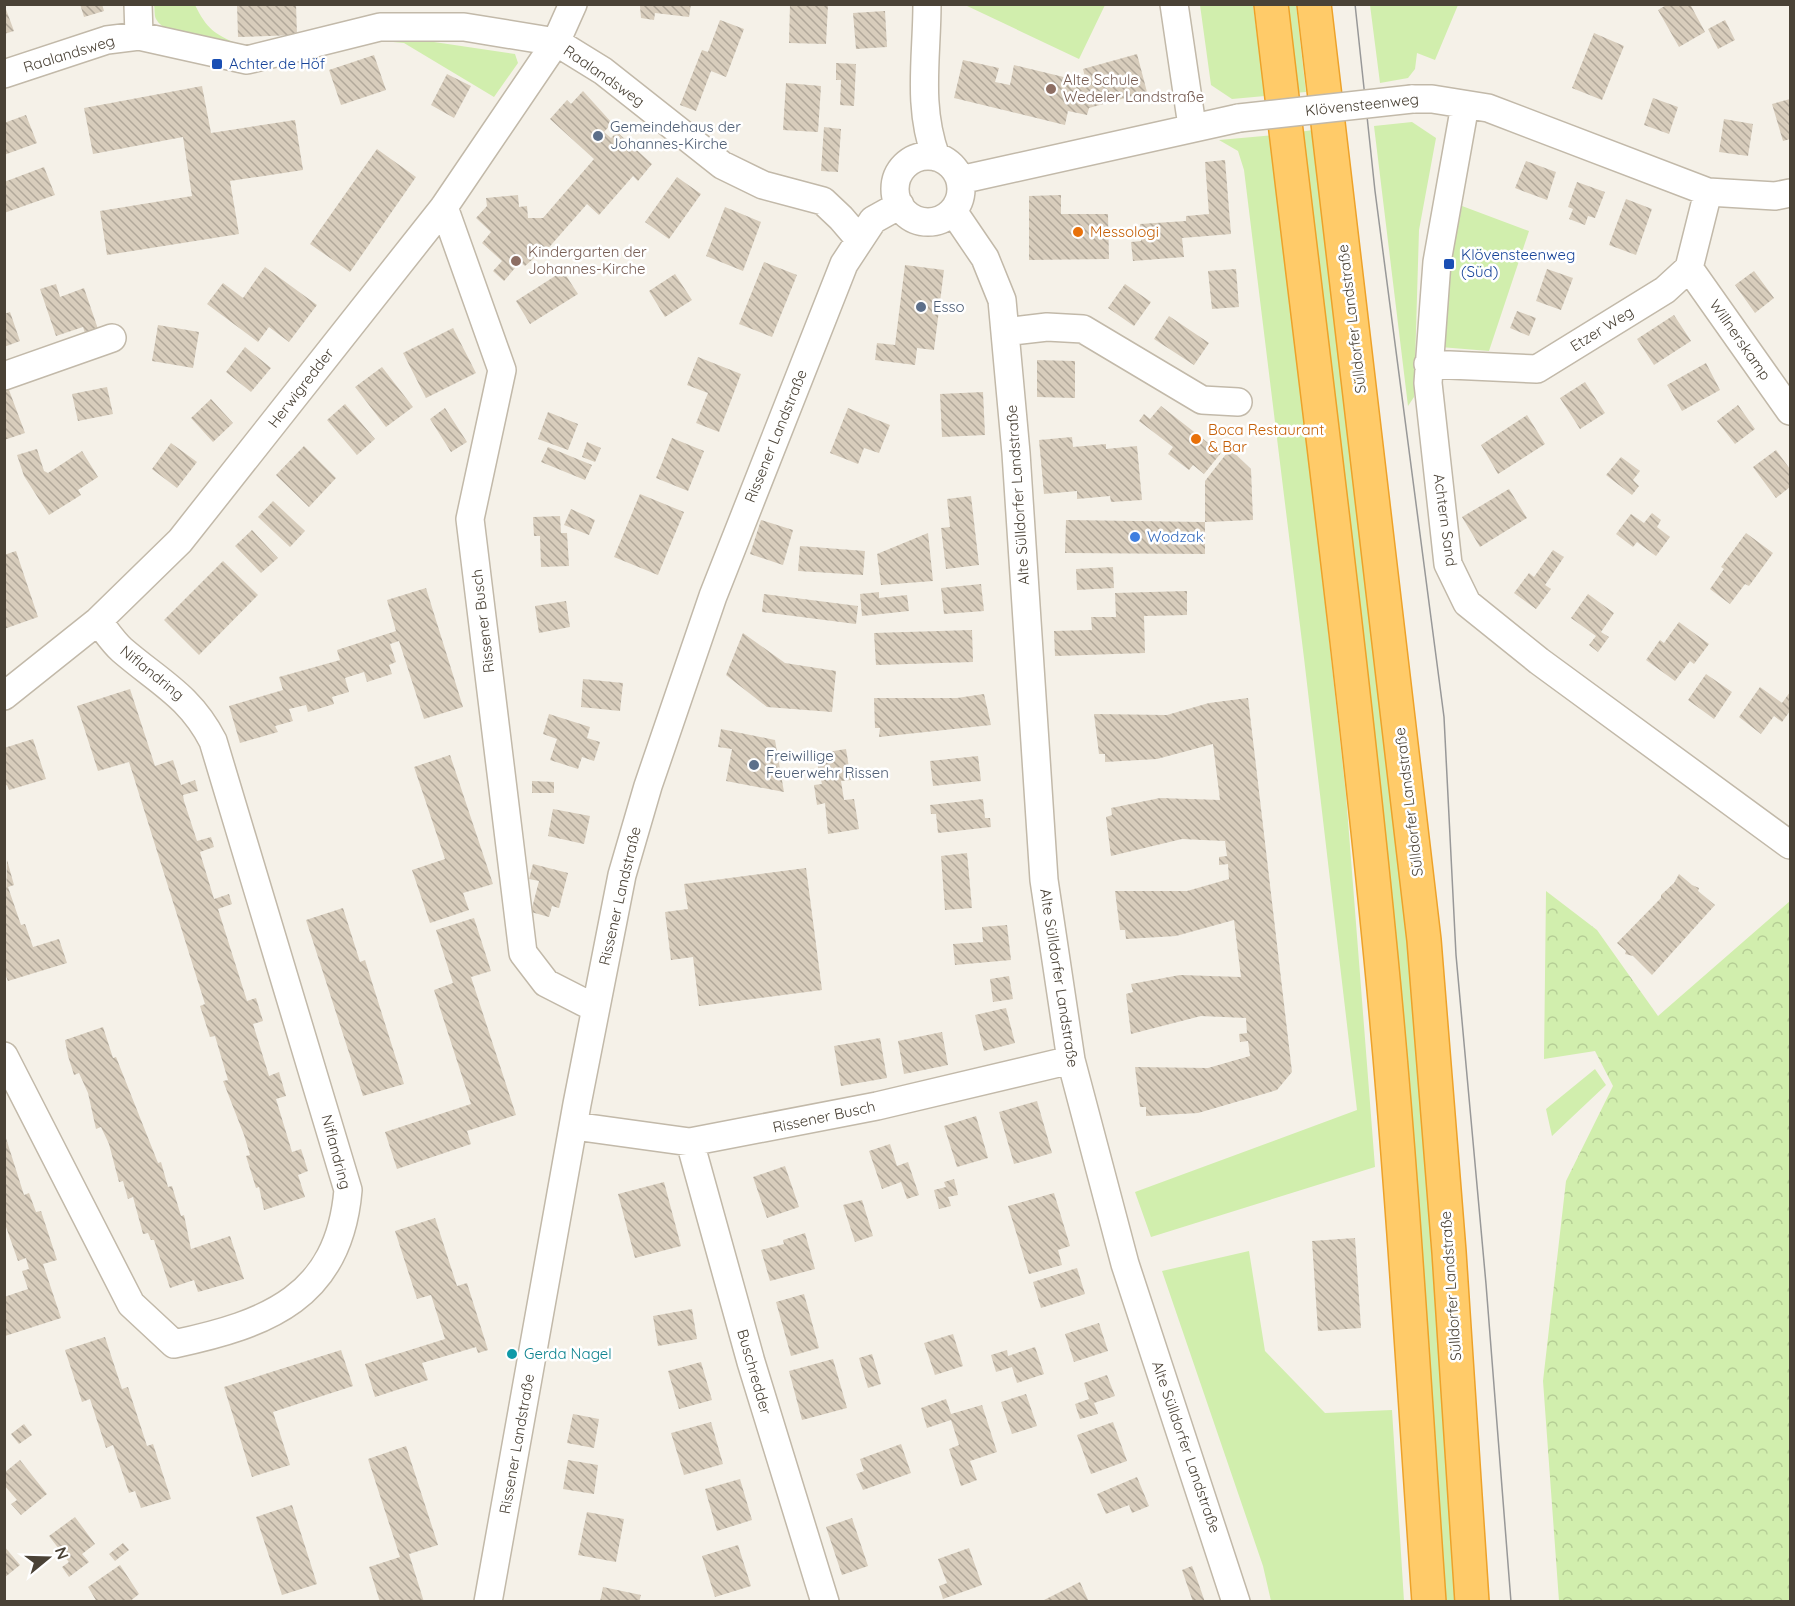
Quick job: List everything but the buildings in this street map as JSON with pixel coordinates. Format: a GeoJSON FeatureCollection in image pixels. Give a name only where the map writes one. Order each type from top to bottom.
{"type":"FeatureCollection","features":[{"type":"Feature","properties":{"kind":"highway"},"geometry":{"type":"LineString","coordinates":[[1271,4],[1354,695],[1381,957],[1395,1118],[1429,1602]]}},
{"type":"Feature","properties":{"kind":"highway","name":"Sülldorfer Landstraße"},"geometry":{"type":"LineString","coordinates":[[1314,4],[1424,940],[1449,1252],[1472,1602]]}},
{"type":"Feature","properties":{"kind":"street"},"geometry":{"type":"LineString","coordinates":[[138,4],[139,36]]}},
{"type":"Feature","properties":{"kind":"street","name":"Herwigredder"},"geometry":{"type":"LineString","coordinates":[[8,687],[98,621],[180,542],[444,207],[556,42],[573,4]]}},
{"type":"Feature","properties":{"kind":"street"},"geometry":{"type":"LineString","coordinates":[[924,158],[913,95],[924,48],[927,4]]}},
{"type":"Feature","properties":{"kind":"street"},"geometry":{"type":"LineString","coordinates":[[1174,4],[1192,126]]}},
{"type":"Feature","properties":{"kind":"street","name":"Raalandsweg"},"geometry":{"type":"LineString","coordinates":[[4,74],[107,40],[139,36],[247,60],[380,16],[556,42],[603,71],[722,165],[763,185],[823,201],[842,218],[859,239]]}},
{"type":"Feature","properties":{"kind":"street","name":"Klövensteenweg"},"geometry":{"type":"LineString","coordinates":[[960,180],[1192,126],[1239,118],[1412,99],[1432,99],[1488,108],[1708,192],[1775,196],[1791,193]]}},
{"type":"Feature","properties":{"kind":"street","name":"Achtern Sand"},"geometry":{"type":"LineString","coordinates":[[1466,105],[1437,262],[1428,364],[1428,383],[1448,564],[1467,603],[1539,661],[1791,845]]}},
{"type":"Feature","properties":{"kind":"street"},"geometry":{"type":"LineString","coordinates":[[924,158],[947,161],[960,180],[960,197],[953,211],[931,222],[918,220],[908,214],[900,205],[896,195],[898,175],[924,158]]}},
{"type":"Feature","properties":{"kind":"street"},"geometry":{"type":"LineString","coordinates":[[1689,268],[1708,192]]}},
{"type":"Feature","properties":{"kind":"street","name":"Rissener Landstraße"},"geometry":{"type":"LineString","coordinates":[[488,1602],[595,1008],[622,875],[648,786],[709,607],[844,264],[873,220],[900,205]]}},
{"type":"Feature","properties":{"kind":"street","name":"Rissener Busch"},"geometry":{"type":"LineString","coordinates":[[444,207],[502,370],[470,519],[523,953],[546,984],[595,1008]]}},
{"type":"Feature","properties":{"kind":"street","name":"Alte Sülldorfer Landstraße"},"geometry":{"type":"LineString","coordinates":[[953,211],[992,272],[1002,300],[1016,453],[1044,880],[1071,1060],[1125,1264],[1236,1602]]}},
{"type":"Feature","properties":{"kind":"street","name":"Etzer Weg"},"geometry":{"type":"LineString","coordinates":[[1428,364],[1537,369],[1665,290],[1689,268]]}},
{"type":"Feature","properties":{"kind":"street","name":"Willnerskamp"},"geometry":{"type":"LineString","coordinates":[[1689,268],[1791,411]]}},
{"type":"Feature","properties":{"kind":"street"},"geometry":{"type":"LineString","coordinates":[[1005,332],[1047,327],[1083,329],[1202,400],[1238,402]]}},
{"type":"Feature","properties":{"kind":"street"},"geometry":{"type":"LineString","coordinates":[[4,376],[112,338]]}},
{"type":"Feature","properties":{"kind":"street","name":"Niflandring"},"geometry":{"type":"LineString","coordinates":[[4,1056],[131,1304],[174,1344],[228,1332],[280,1308],[298,1297],[325,1268],[345,1220],[348,1190],[213,741],[202,719],[186,700],[120,648],[98,621]]}},
{"type":"Feature","properties":{"kind":"street","name":"Rissener Busch"},"geometry":{"type":"LineString","coordinates":[[574,1126],[690,1142],[877,1106],[1071,1060]]}},
{"type":"Feature","properties":{"kind":"street","name":"Buschredder"},"geometry":{"type":"LineString","coordinates":[[690,1142],[750,1362],[825,1602]]}},
{"type":"Feature","properties":{"kind":"green space"},"geometry":{"type":"Polygon","coordinates":[[[1370,4],[1458,5],[1435,60],[1417,53],[1415,69],[1408,78],[1380,83],[1370,4]]]}},
{"type":"Feature","properties":{"kind":"green space"},"geometry":{"type":"Polygon","coordinates":[[[154,5],[195,5],[203,20],[212,30],[238,44],[194,37],[170,30],[156,19],[154,5]]]}},
{"type":"Feature","properties":{"kind":"green space"},"geometry":{"type":"Polygon","coordinates":[[[965,5],[1105,5],[1079,59],[965,5]]]}},
{"type":"Feature","properties":{"kind":"green space"},"geometry":{"type":"Polygon","coordinates":[[[1200,5],[1253,5],[1265,96],[1232,99],[1211,85],[1200,5]]]}},
{"type":"Feature","properties":{"kind":"green space"},"geometry":{"type":"Polygon","coordinates":[[[1282,5],[1296,5],[1306,92],[1294,93],[1282,5]]]}},
{"type":"Feature","properties":{"kind":"green space"},"geometry":{"type":"Polygon","coordinates":[[[382,41],[434,42],[515,54],[518,63],[494,97],[404,43],[382,41]]]}},
{"type":"Feature","properties":{"kind":"green space"},"geometry":{"type":"Polygon","coordinates":[[[1412,122],[1436,138],[1419,230],[1414,397],[1408,406],[1374,126],[1412,122]]]}},
{"type":"Feature","properties":{"kind":"green space"},"geometry":{"type":"Polygon","coordinates":[[[1313,130],[1410,959],[1457,1601],[1445,1601],[1410,1084],[1299,132],[1313,130]]]}},
{"type":"Feature","properties":{"kind":"green space"},"geometry":{"type":"Polygon","coordinates":[[[1274,135],[1346,795],[1375,1167],[1151,1237],[1135,1192],[1357,1110],[1244,170],[1238,151],[1219,140],[1274,135]]]}},
{"type":"Feature","properties":{"kind":"green space"},"geometry":{"type":"Polygon","coordinates":[[[1462,206],[1529,231],[1489,351],[1440,347],[1449,272],[1462,206]]]}},
{"type":"Feature","properties":{"kind":"green space"},"geometry":{"type":"Polygon","coordinates":[[[1546,891],[1597,930],[1658,1016],[1790,901],[1790,1601],[1559,1601],[1543,1381],[1566,1181],[1613,1086],[1595,1051],[1544,1059],[1546,891]]]}},
{"type":"Feature","properties":{"kind":"green space"},"geometry":{"type":"Polygon","coordinates":[[[1595,1069],[1606,1085],[1552,1136],[1546,1109],[1595,1069]]]}},
{"type":"Feature","properties":{"kind":"green space"},"geometry":{"type":"Polygon","coordinates":[[[1249,1251],[1265,1351],[1325,1413],[1392,1410],[1404,1601],[1271,1601],[1263,1566],[1162,1271],[1249,1251]]]}},
{"type":"Feature","properties":{"kind":"tram line"},"geometry":{"type":"LineString","coordinates":[[1355,4],[1375,191],[1444,717],[1456,955],[1486,1284],[1511,1602]]}},
{"type":"Feature","properties":{"kind":"place","name":"Achter de Höf"},"geometry":{"type":"Point","coordinates":[217,64]}},
{"type":"Feature","properties":{"kind":"place","name":"Alte Schule Wedeler Landstraße"},"geometry":{"type":"Point","coordinates":[1051,89]}},
{"type":"Feature","properties":{"kind":"place","name":"Gemeindehaus der Johannes-Kirche"},"geometry":{"type":"Point","coordinates":[598,136]}},
{"type":"Feature","properties":{"kind":"place","name":"Messologi"},"geometry":{"type":"Point","coordinates":[1078,232]}},
{"type":"Feature","properties":{"kind":"place","name":"Kindergarten der Johannes-Kirche"},"geometry":{"type":"Point","coordinates":[516,261]}},
{"type":"Feature","properties":{"kind":"place","name":"Klövensteenweg (Süd)"},"geometry":{"type":"Point","coordinates":[1449,264]}},
{"type":"Feature","properties":{"kind":"place","name":"Esso"},"geometry":{"type":"Point","coordinates":[921,307]}},
{"type":"Feature","properties":{"kind":"place","name":"Boca Restaurant & Bar"},"geometry":{"type":"Point","coordinates":[1196,439]}},
{"type":"Feature","properties":{"kind":"place","name":"Wodzak"},"geometry":{"type":"Point","coordinates":[1135,537]}},
{"type":"Feature","properties":{"kind":"place","name":"Freiwillige Feuerwehr Rissen"},"geometry":{"type":"Point","coordinates":[754,765]}},
{"type":"Feature","properties":{"kind":"place","name":"Gerda Nagel"},"geometry":{"type":"Point","coordinates":[512,1354]}}]}
